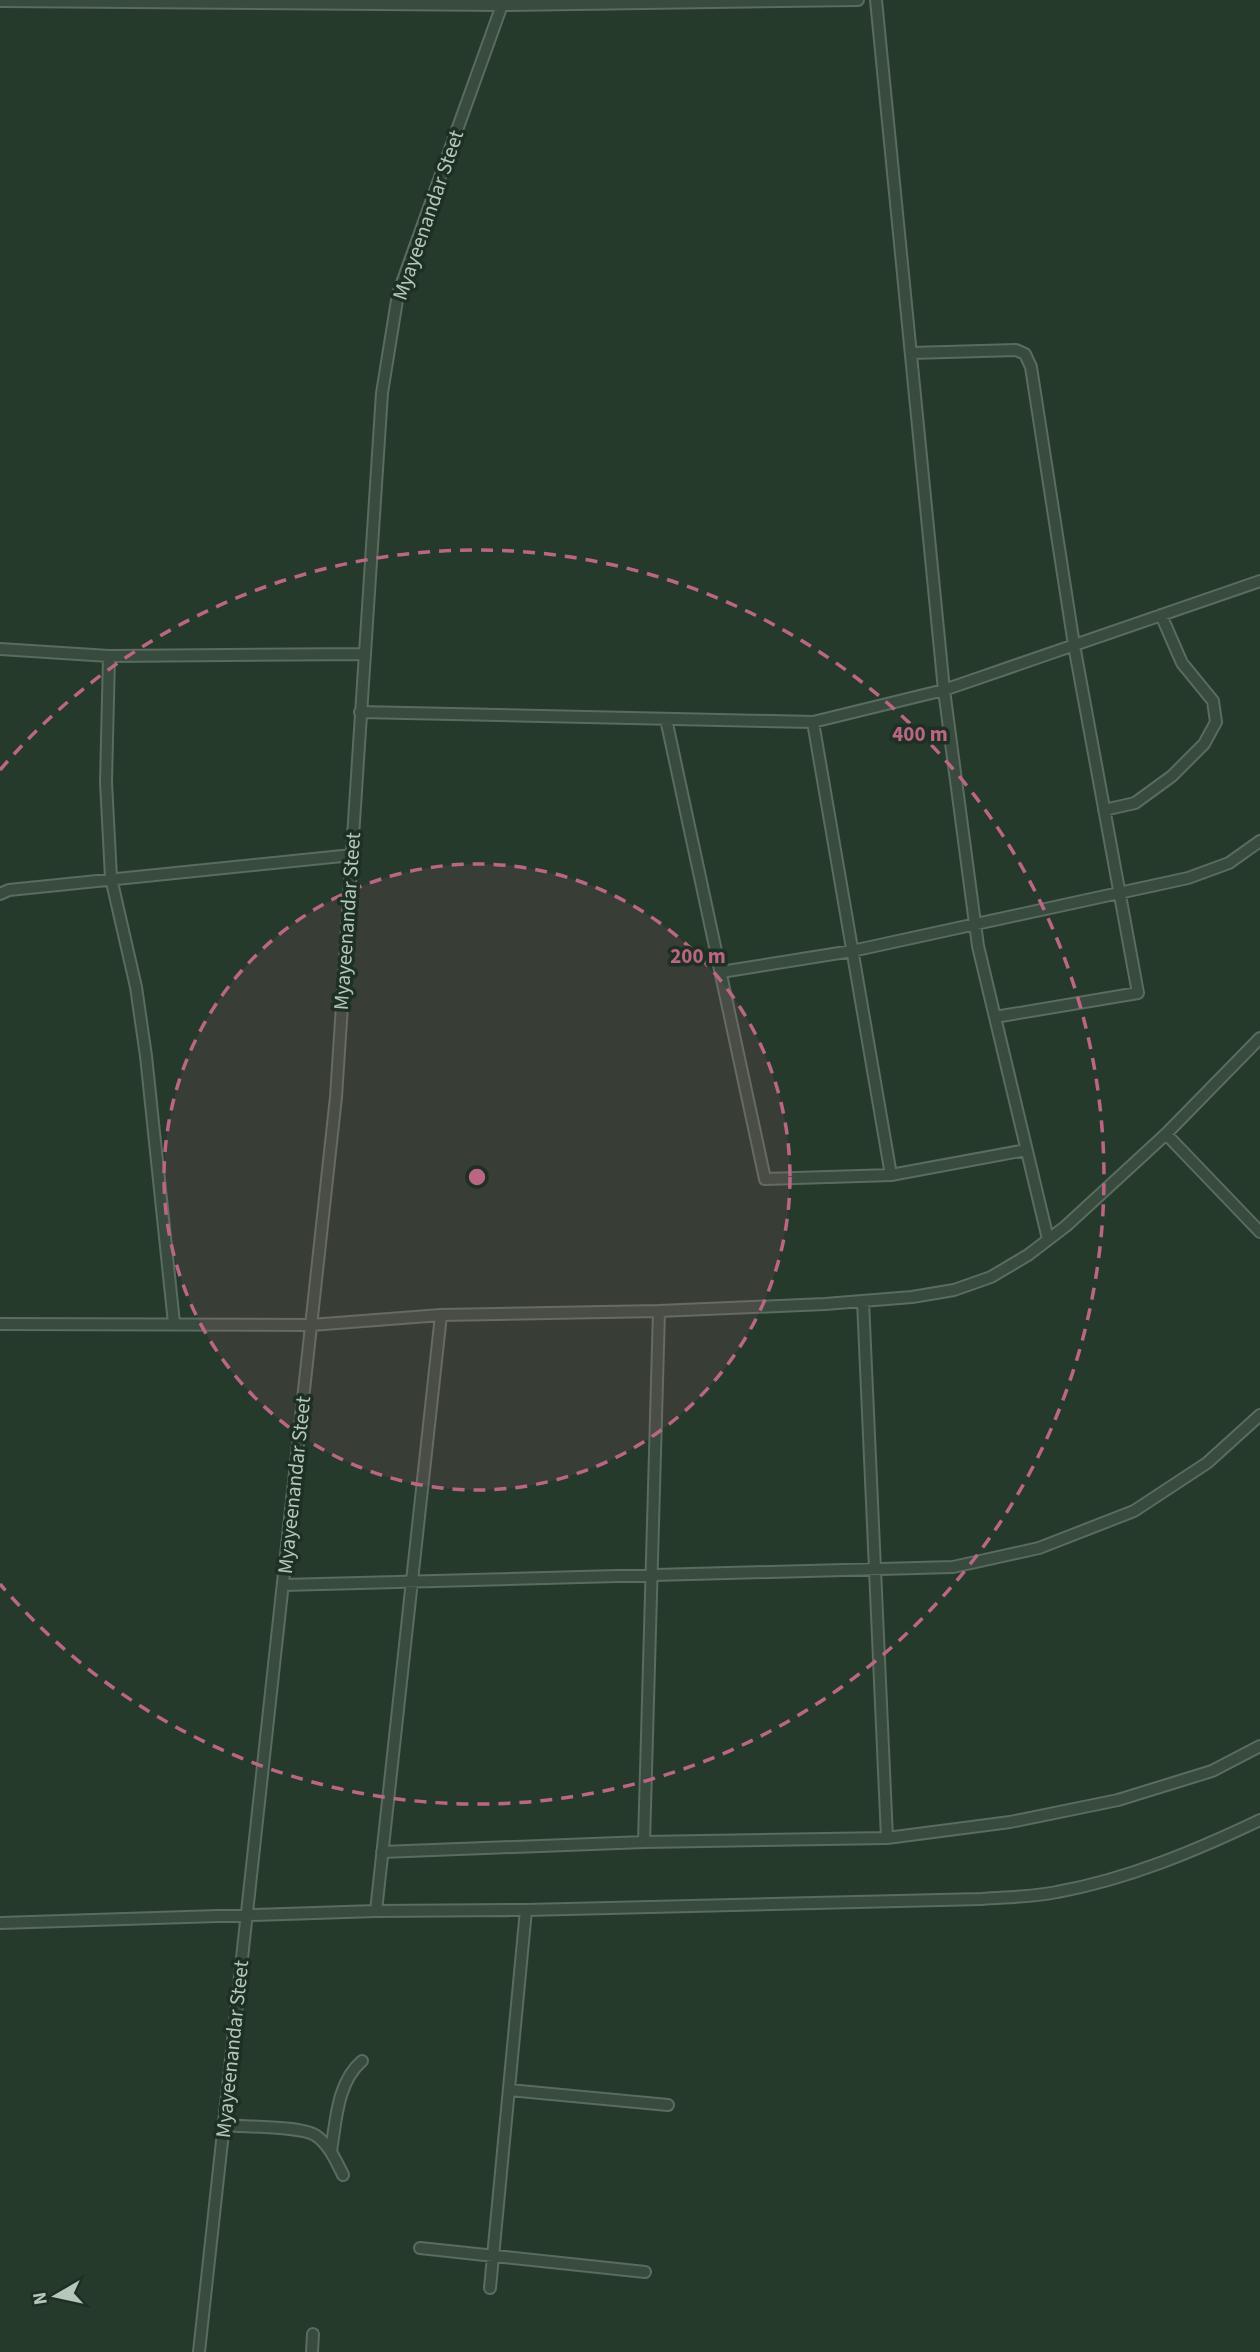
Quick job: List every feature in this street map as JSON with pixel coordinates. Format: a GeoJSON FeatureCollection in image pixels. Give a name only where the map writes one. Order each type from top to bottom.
{"type":"FeatureCollection","features":[{"type":"Feature","properties":{"kind":"street"},"geometry":{"type":"LineString","coordinates":[[0,1],[502,5],[535,2],[858,0]]}},
{"type":"Feature","properties":{"kind":"street"},"geometry":{"type":"LineString","coordinates":[[876,0],[944,690],[975,923],[1048,1239]]}},
{"type":"Feature","properties":{"kind":"street","name":"Myayeenandar Steet"},"geometry":{"type":"LineString","coordinates":[[199,2352],[336,1097],[382,393],[398,294],[502,5]]}},
{"type":"Feature","properties":{"kind":"street"},"geometry":{"type":"LineString","coordinates":[[911,353],[1016,350],[1025,355],[1031,368],[1074,645],[1138,993],[995,1017]]}},
{"type":"Feature","properties":{"kind":"street"},"geometry":{"type":"LineString","coordinates":[[360,712],[813,722],[944,690],[1260,581]]}},
{"type":"Feature","properties":{"kind":"street"},"geometry":{"type":"LineString","coordinates":[[1104,810],[1135,803],[1172,776],[1204,744],[1216,722],[1213,701],[1182,663],[1161,615]]}},
{"type":"Feature","properties":{"kind":"street"},"geometry":{"type":"LineString","coordinates":[[0,649],[109,656],[363,654]]}},
{"type":"Feature","properties":{"kind":"street"},"geometry":{"type":"LineString","coordinates":[[109,656],[106,782],[111,878],[136,986],[142,1028],[174,1323]]}},
{"type":"Feature","properties":{"kind":"street"},"geometry":{"type":"LineString","coordinates":[[666,719],[765,1179],[891,1175],[1026,1150]]}},
{"type":"Feature","properties":{"kind":"street"},"geometry":{"type":"LineString","coordinates":[[813,722],[891,1175]]}},
{"type":"Feature","properties":{"kind":"street"},"geometry":{"type":"LineString","coordinates":[[721,972],[852,951],[1188,877],[1229,863],[1260,841]]}},
{"type":"Feature","properties":{"kind":"street"},"geometry":{"type":"LineString","coordinates":[[0,894],[9,890],[111,878],[352,855]]}},
{"type":"Feature","properties":{"kind":"street"},"geometry":{"type":"LineString","coordinates":[[0,1324],[311,1325],[441,1315],[659,1311],[863,1301],[954,1290],[991,1277],[1028,1255],[1048,1239],[1167,1134],[1260,1038]]}},
{"type":"Feature","properties":{"kind":"street"},"geometry":{"type":"LineString","coordinates":[[1167,1134],[1260,1232]]}},
{"type":"Feature","properties":{"kind":"street"},"geometry":{"type":"LineString","coordinates":[[863,1301],[887,1838]]}},
{"type":"Feature","properties":{"kind":"street"},"geometry":{"type":"LineString","coordinates":[[644,1842],[659,1311]]}},
{"type":"Feature","properties":{"kind":"street"},"geometry":{"type":"LineString","coordinates":[[376,1911],[441,1315]]}},
{"type":"Feature","properties":{"kind":"street"},"geometry":{"type":"LineString","coordinates":[[283,1585],[953,1567],[1039,1548],[1134,1511],[1207,1463],[1260,1415]]}},
{"type":"Feature","properties":{"kind":"street"},"geometry":{"type":"LineString","coordinates":[[382,1852],[644,1842],[887,1838],[1010,1822],[1118,1800],[1212,1771],[1260,1746]]}},
{"type":"Feature","properties":{"kind":"street"},"geometry":{"type":"LineString","coordinates":[[0,1923],[376,1911],[982,1899],[1056,1893],[1144,1870],[1260,1820]]}},
{"type":"Feature","properties":{"kind":"street"},"geometry":{"type":"LineString","coordinates":[[490,2288],[526,1910]]}},
{"type":"Feature","properties":{"kind":"street"},"geometry":{"type":"LineString","coordinates":[[331,2151],[344,2085],[351,2070],[362,2061]]}},
{"type":"Feature","properties":{"kind":"street"},"geometry":{"type":"LineString","coordinates":[[509,2090],[667,2105]]}},
{"type":"Feature","properties":{"kind":"street"},"geometry":{"type":"LineString","coordinates":[[223,2125],[314,2134],[331,2151],[343,2175]]}},
{"type":"Feature","properties":{"kind":"street"},"geometry":{"type":"LineString","coordinates":[[420,2248],[645,2272]]}},
{"type":"Feature","properties":{"kind":"street"},"geometry":{"type":"LineString","coordinates":[[312,2352],[313,2334]]}}]}
